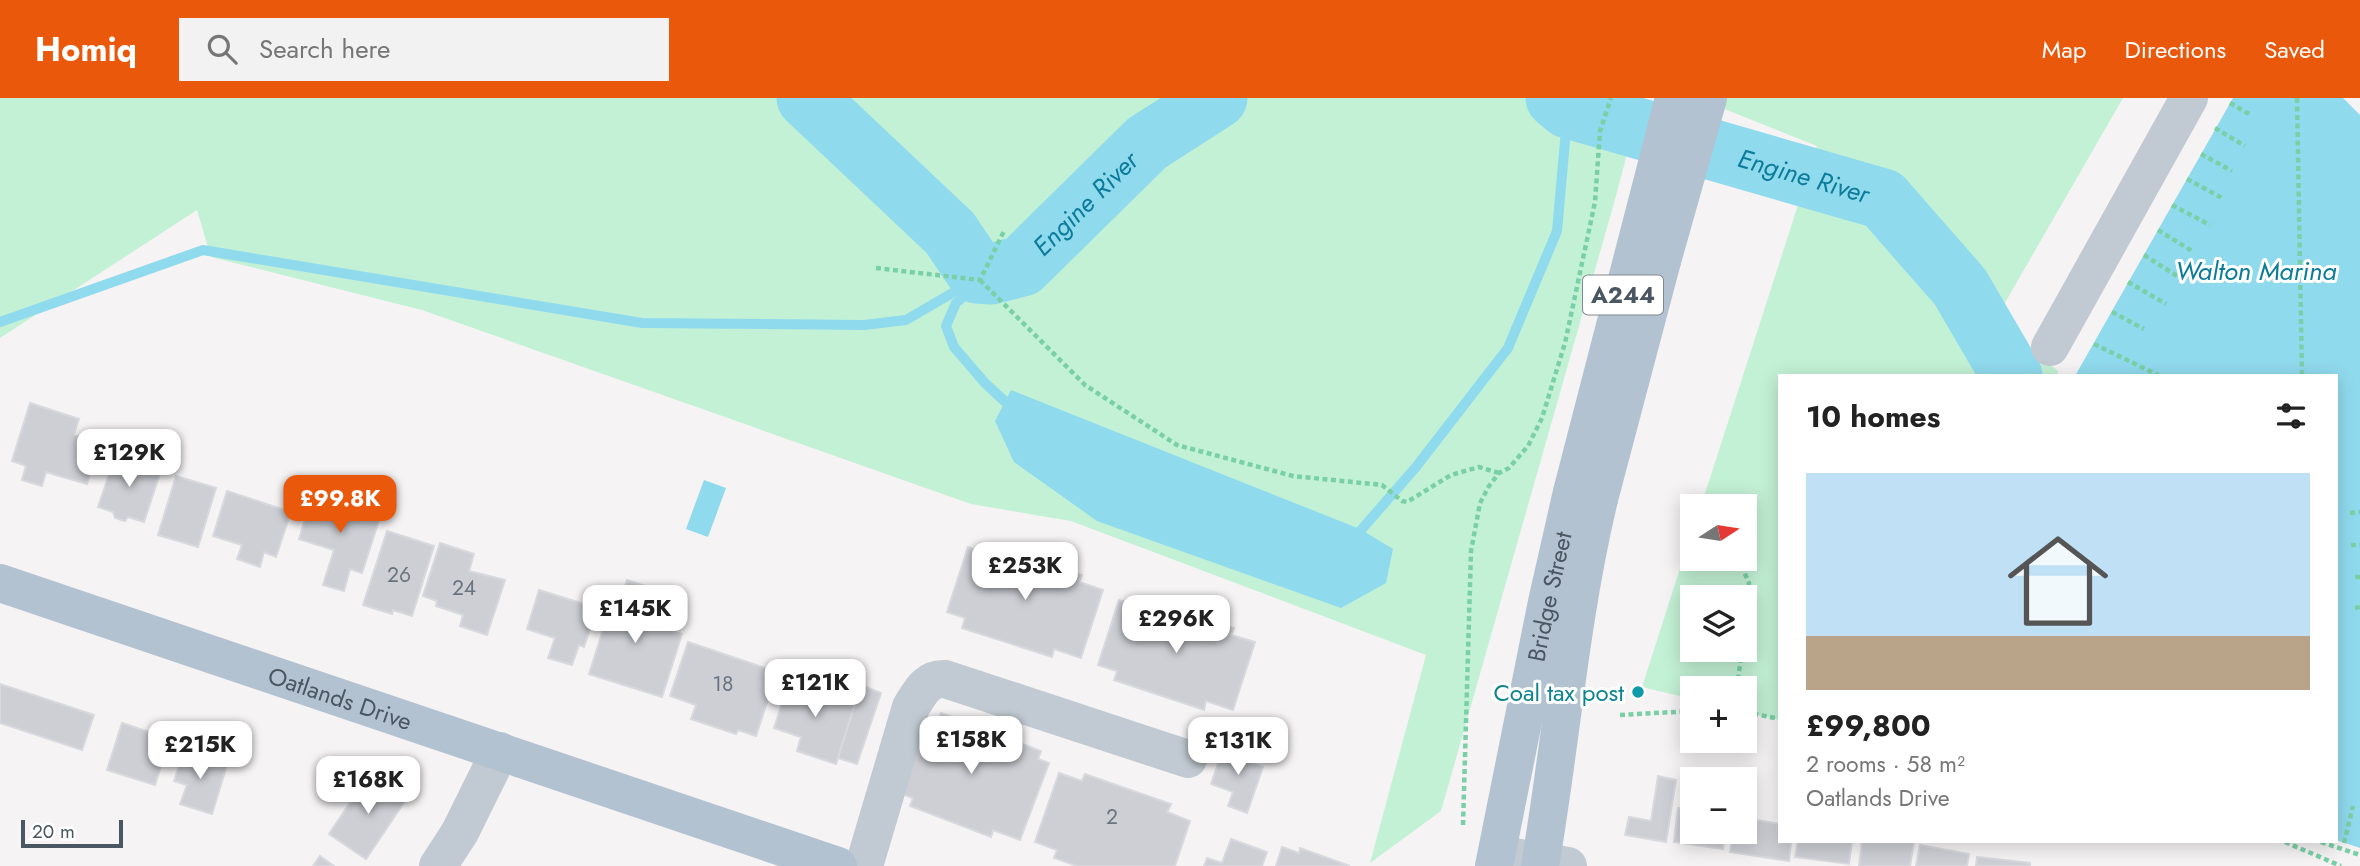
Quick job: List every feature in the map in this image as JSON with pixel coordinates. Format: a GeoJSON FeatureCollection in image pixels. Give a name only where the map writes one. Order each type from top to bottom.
{"type":"FeatureCollection","features":[{"type":"Feature","properties":{"kind":"main road","name":"A244"},"geometry":{"type":"LineString","coordinates":[[1585,496],[1674,98]]}},
{"type":"Feature","properties":{"kind":"main road","name":"A244"},"geometry":{"type":"LineString","coordinates":[[1585,496],[1708,98]]}},
{"type":"Feature","properties":{"kind":"main road","name":"Bridge Street"},"geometry":{"type":"LineString","coordinates":[[1496,860],[1547,602],[1585,496]]}},
{"type":"Feature","properties":{"kind":"main road","name":"Bridge Street"},"geometry":{"type":"LineString","coordinates":[[1550,865],[1577,608],[1586,554],[1585,496]]}},
{"type":"Feature","properties":{"kind":"main road","name":"Oatlands Drive"},"geometry":{"type":"LineString","coordinates":[[0,584],[838,866]]}},
{"type":"Feature","properties":{"kind":"street"},"geometry":{"type":"LineString","coordinates":[[2050,346],[2189,98]]}},
{"type":"Feature","properties":{"kind":"street"},"geometry":{"type":"LineString","coordinates":[[864,866],[911,707],[920,691],[936,678],[1188,759]]}},
{"type":"Feature","properties":{"kind":"street"},"geometry":{"type":"LineString","coordinates":[[438,866],[460,832],[500,751]]}},
{"type":"Feature","properties":{"kind":"street"},"geometry":{"type":"LineString","coordinates":[[1496,860],[1550,865]]}},
{"type":"Feature","properties":{"kind":"path"},"geometry":{"type":"LineString","coordinates":[[2297,98],[2302,374]]}},
{"type":"Feature","properties":{"kind":"path"},"geometry":{"type":"LineString","coordinates":[[1463,830],[1471,551],[1480,503],[1499,472],[1509,468],[1528,446],[1542,418],[1565,343],[1595,202],[1600,131],[1611,99]]}},
{"type":"Feature","properties":{"kind":"path"},"geometry":{"type":"LineString","coordinates":[[2230,103],[2251,115]]}},
{"type":"Feature","properties":{"kind":"path"},"geometry":{"type":"LineString","coordinates":[[2215,128],[2245,146]]}},
{"type":"Feature","properties":{"kind":"path"},"geometry":{"type":"LineString","coordinates":[[2201,154],[2231,171]]}},
{"type":"Feature","properties":{"kind":"path"},"geometry":{"type":"LineString","coordinates":[[2187,179],[2224,199]]}},
{"type":"Feature","properties":{"kind":"path"},"geometry":{"type":"LineString","coordinates":[[2172,205],[2210,225]]}},
{"type":"Feature","properties":{"kind":"path"},"geometry":{"type":"LineString","coordinates":[[980,280],[982,271],[1005,229]]}},
{"type":"Feature","properties":{"kind":"path"},"geometry":{"type":"LineString","coordinates":[[2158,230],[2192,251]]}},
{"type":"Feature","properties":{"kind":"path"},"geometry":{"type":"LineString","coordinates":[[2144,255],[2177,276]]}},
{"type":"Feature","properties":{"kind":"path"},"geometry":{"type":"LineString","coordinates":[[876,268],[980,280],[1085,385],[1177,444],[1293,476],[1382,485],[1407,502],[1451,475],[1479,467],[1499,472]]}},
{"type":"Feature","properties":{"kind":"path"},"geometry":{"type":"LineString","coordinates":[[2128,282],[2166,304]]}},
{"type":"Feature","properties":{"kind":"path"},"geometry":{"type":"LineString","coordinates":[[2112,312],[2144,329]]}},
{"type":"Feature","properties":{"kind":"path"},"geometry":{"type":"LineString","coordinates":[[2094,344],[2156,374]]}},
{"type":"Feature","properties":{"kind":"path"},"geometry":{"type":"LineString","coordinates":[[2350,513],[2360,512]]}},
{"type":"Feature","properties":{"kind":"path"},"geometry":{"type":"LineString","coordinates":[[2351,545],[2360,545]]}},
{"type":"Feature","properties":{"kind":"path"},"geometry":{"type":"LineString","coordinates":[[1619,715],[1680,712]]}},
{"type":"Feature","properties":{"kind":"path"},"geometry":{"type":"LineString","coordinates":[[1757,714],[1778,719]]}},
{"type":"Feature","properties":{"kind":"path"},"geometry":{"type":"LineString","coordinates":[[2344,843],[2353,806]]}},
{"type":"Feature","properties":{"kind":"path"},"geometry":{"type":"LineString","coordinates":[[2287,843],[2341,866]]}},
{"type":"Feature","properties":{"kind":"path"},"geometry":{"type":"LineString","coordinates":[[2324,843],[2360,855]]}},
{"type":"Feature","properties":{"kind":"green space"},"geometry":{"type":"Polygon","coordinates":[[[0,98],[1642,98],[1441,811],[1370,863],[1426,655],[1071,521],[971,504],[422,310],[211,257],[197,210],[0,338],[0,98]]]}},
{"type":"Feature","properties":{"kind":"green space"},"geometry":{"type":"Polygon","coordinates":[[[1697,98],[2123,98],[1995,320],[2058,371],[2057,374],[1778,374],[1778,720],[1757,715],[1757,676],[1680,676],[1680,696],[1642,687],[1680,568],[1680,571],[1757,571],[1757,494],[1705,494],[1817,146],[1697,98]]]}},
{"type":"Feature","properties":{"kind":"water","name":"Walton Marina"},"geometry":{"type":"Polygon","coordinates":[[[2233,98],[2343,98],[2360,115],[2360,848],[2338,841],[2338,374],[2076,374],[2233,98]]]}},
{"type":"Feature","properties":{"kind":"water"},"geometry":{"type":"Polygon","coordinates":[[[1011,390],[1360,529],[1393,549],[1386,583],[1341,608],[1097,521],[1014,462],[995,421],[1011,390]]]}},
{"type":"Feature","properties":{"kind":"water"},"geometry":{"type":"Polygon","coordinates":[[[704,480],[726,488],[708,537],[686,529],[704,480]]]}},
{"type":"Feature","properties":{"kind":"building"},"geometry":{"type":"Polygon","coordinates":[[[30,403],[79,419],[74,435],[100,443],[87,484],[46,472],[42,486],[22,480],[26,466],[12,461],[30,403]]]}},
{"type":"Feature","properties":{"kind":"building"},"geometry":{"type":"Polygon","coordinates":[[[116,454],[161,470],[144,522],[128,517],[125,521],[115,518],[113,512],[98,507],[116,454]]]}},
{"type":"Feature","properties":{"kind":"building"},"geometry":{"type":"Polygon","coordinates":[[[176,476],[216,488],[198,547],[158,535],[176,476]]]}},
{"type":"Feature","properties":{"kind":"building"},"geometry":{"type":"Polygon","coordinates":[[[227,491],[291,512],[276,557],[264,552],[260,567],[237,559],[242,545],[213,536],[227,491]]]}},
{"type":"Feature","properties":{"kind":"building"},"geometry":{"type":"Polygon","coordinates":[[[313,492],[381,514],[362,573],[350,569],[344,591],[323,585],[334,550],[299,539],[313,492]]]}},
{"type":"Feature","properties":{"kind":"building"},"geometry":{"type":"Polygon","coordinates":[[[387,531],[434,546],[412,616],[393,610],[392,614],[363,605],[387,531]]]}},
{"type":"Feature","properties":{"kind":"building"},"geometry":{"type":"Polygon","coordinates":[[[440,543],[474,554],[469,571],[505,580],[487,635],[460,626],[463,615],[436,606],[437,601],[423,596],[440,543]]]}},
{"type":"Feature","properties":{"kind":"building"},"geometry":{"type":"Polygon","coordinates":[[[968,547],[990,555],[993,547],[1082,575],[1079,582],[1103,590],[1081,658],[1054,649],[1052,657],[962,628],[965,618],[947,612],[968,547]]]}},
{"type":"Feature","properties":{"kind":"building"},"geometry":{"type":"Polygon","coordinates":[[[627,580],[654,589],[644,622],[682,634],[662,697],[589,674],[609,611],[616,613],[627,580]]]}},
{"type":"Feature","properties":{"kind":"building"},"geometry":{"type":"Polygon","coordinates":[[[539,590],[597,608],[584,647],[579,645],[572,665],[548,658],[555,638],[527,629],[539,590]]]}},
{"type":"Feature","properties":{"kind":"building"},"geometry":{"type":"Polygon","coordinates":[[[1119,600],[1142,608],[1145,600],[1234,628],[1231,635],[1255,642],[1233,710],[1206,701],[1204,710],[1114,680],[1117,671],[1098,665],[1119,600]]]}},
{"type":"Feature","properties":{"kind":"building"},"geometry":{"type":"Polygon","coordinates":[[[688,642],[777,672],[756,736],[738,730],[736,734],[691,719],[696,705],[670,696],[688,642]]]}},
{"type":"Feature","properties":{"kind":"building"},"geometry":{"type":"Polygon","coordinates":[[[790,678],[843,695],[841,701],[855,705],[836,764],[797,751],[801,737],[774,728],[790,678]]]}},
{"type":"Feature","properties":{"kind":"building"},"geometry":{"type":"Polygon","coordinates":[[[0,684],[94,715],[82,750],[0,723],[0,684]]]}},
{"type":"Feature","properties":{"kind":"building"},"geometry":{"type":"Polygon","coordinates":[[[861,685],[881,693],[857,764],[838,758],[861,685]]]}},
{"type":"Feature","properties":{"kind":"building"},"geometry":{"type":"Polygon","coordinates":[[[941,713],[1041,751],[1038,759],[1049,763],[1020,840],[993,830],[991,837],[910,806],[913,798],[891,790],[918,718],[937,725],[941,713]]]}},
{"type":"Feature","properties":{"kind":"building"},"geometry":{"type":"Polygon","coordinates":[[[122,723],[170,739],[155,785],[107,770],[122,723]]]}},
{"type":"Feature","properties":{"kind":"building"},"geometry":{"type":"Polygon","coordinates":[[[1234,745],[1246,749],[1250,762],[1263,767],[1247,813],[1228,806],[1233,792],[1211,784],[1222,752],[1234,745]]]}},
{"type":"Feature","properties":{"kind":"building"},"geometry":{"type":"Polygon","coordinates":[[[184,751],[227,765],[212,814],[180,804],[187,785],[174,781],[184,751]]]}},
{"type":"Feature","properties":{"kind":"building"},"geometry":{"type":"Polygon","coordinates":[[[370,773],[407,798],[366,859],[329,834],[370,773]]]}},
{"type":"Feature","properties":{"kind":"building"},"geometry":{"type":"Polygon","coordinates":[[[1059,773],[1082,781],[1085,774],[1171,804],[1167,812],[1190,821],[1175,866],[1077,866],[1054,858],[1057,850],[1035,842],[1059,773]]]}},
{"type":"Feature","properties":{"kind":"building"},"geometry":{"type":"Polygon","coordinates":[[[1658,776],[1676,780],[1666,842],[1625,835],[1629,817],[1651,821],[1658,776]]]}},
{"type":"Feature","properties":{"kind":"building"},"geometry":{"type":"Polygon","coordinates":[[[1678,808],[1680,808],[1680,843],[1674,842],[1678,808]]]}},
{"type":"Feature","properties":{"kind":"building"},"geometry":{"type":"Polygon","coordinates":[[[1757,820],[1778,824],[1778,843],[1791,843],[1789,861],[1730,852],[1732,844],[1757,844],[1757,820]]]}},
{"type":"Feature","properties":{"kind":"building"},"geometry":{"type":"Polygon","coordinates":[[[1231,839],[1267,852],[1262,866],[1204,866],[1207,858],[1222,863],[1231,839]]]}},
{"type":"Feature","properties":{"kind":"building"},"geometry":{"type":"Polygon","coordinates":[[[1798,843],[1852,843],[1849,864],[1795,857],[1798,843]]]}},
{"type":"Feature","properties":{"kind":"building"},"geometry":{"type":"Polygon","coordinates":[[[1862,843],[1914,843],[1910,866],[1859,866],[1862,843]]]}},
{"type":"Feature","properties":{"kind":"building"},"geometry":{"type":"Polygon","coordinates":[[[1688,844],[1724,844],[1723,849],[1688,844]]]}},
{"type":"Feature","properties":{"kind":"building"},"geometry":{"type":"Polygon","coordinates":[[[1920,845],[1969,854],[1967,866],[1916,866],[1920,845]]]}},
{"type":"Feature","properties":{"kind":"building"},"geometry":{"type":"Polygon","coordinates":[[[1282,847],[1299,853],[1300,848],[1350,866],[1276,866],[1282,847]]]}},
{"type":"Feature","properties":{"kind":"building"},"geometry":{"type":"Polygon","coordinates":[[[320,856],[334,866],[313,866],[320,856]]]}},
{"type":"Feature","properties":{"kind":"building"},"geometry":{"type":"Polygon","coordinates":[[[1977,857],[2030,863],[2030,866],[1976,866],[1977,857]]]}},
{"type":"Feature","properties":{"kind":"waterway","name":"Engine River"},"geometry":{"type":"LineString","coordinates":[[807,98],[950,233],[977,273],[991,274],[1022,266],[1147,143],[1217,98]]}},
{"type":"Feature","properties":{"kind":"waterway","name":"Engine River"},"geometry":{"type":"LineString","coordinates":[[1556,98],[1568,108],[1883,199],[1960,287],[2011,374]]}},
{"type":"Feature","properties":{"kind":"waterway"},"geometry":{"type":"LineString","coordinates":[[1351,538],[1355,537],[1416,467],[1508,348],[1557,231],[1568,108]]}},
{"type":"Feature","properties":{"kind":"waterway"},"geometry":{"type":"LineString","coordinates":[[0,322],[203,250],[642,323],[864,325],[906,320],[973,281],[977,273]]}},
{"type":"Feature","properties":{"kind":"waterway"},"geometry":{"type":"LineString","coordinates":[[991,274],[956,303],[946,326],[954,347],[985,383],[1013,409]]}},
{"type":"Feature","properties":{"kind":"place","name":"Coal tax post"},"geometry":{"type":"Point","coordinates":[1638,692]}}]}
